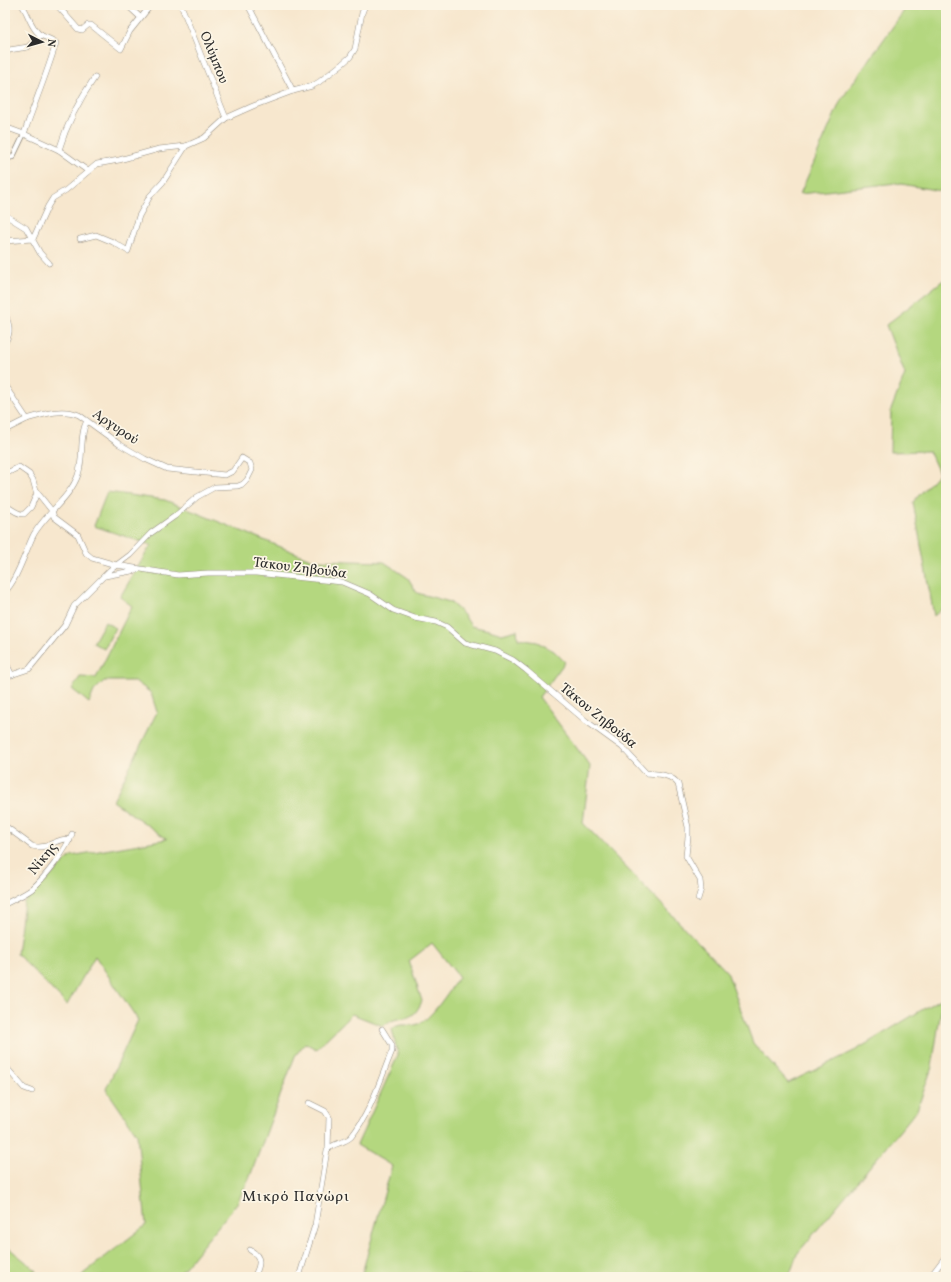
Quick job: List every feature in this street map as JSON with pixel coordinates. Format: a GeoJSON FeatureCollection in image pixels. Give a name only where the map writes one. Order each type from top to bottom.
{"type":"FeatureCollection","features":[{"type":"Feature","properties":{"kind":"street"},"geometry":{"type":"LineString","coordinates":[[5,159],[13,157],[24,134],[47,76],[56,44],[55,41],[41,35],[32,25],[22,5]]}},
{"type":"Feature","properties":{"kind":"street"},"geometry":{"type":"LineString","coordinates":[[57,5],[78,29],[83,30],[88,25],[91,25],[121,49],[128,34],[151,5]]}},
{"type":"Feature","properties":{"kind":"street"},"geometry":{"type":"LineString","coordinates":[[127,5],[140,17]]}},
{"type":"Feature","properties":{"kind":"street","name":"Ολύμπου"},"geometry":{"type":"LineString","coordinates":[[181,5],[226,118]]}},
{"type":"Feature","properties":{"kind":"street"},"geometry":{"type":"LineString","coordinates":[[248,5],[293,91]]}},
{"type":"Feature","properties":{"kind":"street"},"geometry":{"type":"LineString","coordinates":[[33,239],[53,198],[66,190],[97,164],[119,160],[159,148],[186,146],[204,138],[226,118],[293,91],[312,86],[319,82],[350,57],[355,49],[358,40],[362,13],[366,5]]}},
{"type":"Feature","properties":{"kind":"street"},"geometry":{"type":"LineString","coordinates":[[5,55],[9,50],[28,47],[41,35]]}},
{"type":"Feature","properties":{"kind":"street"},"geometry":{"type":"LineString","coordinates":[[5,58],[5,69]]}},
{"type":"Feature","properties":{"kind":"street"},"geometry":{"type":"LineString","coordinates":[[59,150],[70,118],[95,77]]}},
{"type":"Feature","properties":{"kind":"street"},"geometry":{"type":"LineString","coordinates":[[5,126],[59,150],[88,171]]}},
{"type":"Feature","properties":{"kind":"street"},"geometry":{"type":"LineString","coordinates":[[80,239],[96,235],[113,242],[128,251],[139,216],[150,196],[163,182],[186,146]]}},
{"type":"Feature","properties":{"kind":"street"},"geometry":{"type":"LineString","coordinates":[[5,215],[26,228],[40,253],[49,263]]}},
{"type":"Feature","properties":{"kind":"street"},"geometry":{"type":"LineString","coordinates":[[5,241],[33,239]]}},
{"type":"Feature","properties":{"kind":"street"},"geometry":{"type":"LineString","coordinates":[[5,314],[10,325],[10,334],[5,342]]}},
{"type":"Feature","properties":{"kind":"street"},"geometry":{"type":"LineString","coordinates":[[5,386],[28,419]]}},
{"type":"Feature","properties":{"kind":"street","name":"Αργυρού"},"geometry":{"type":"LineString","coordinates":[[5,430],[28,419],[57,412],[74,413],[119,444],[167,470],[221,476],[229,474],[242,458],[250,463],[252,466],[251,473],[247,480],[238,486],[215,487],[197,497],[152,533],[130,555],[116,565]]}},
{"type":"Feature","properties":{"kind":"street"},"geometry":{"type":"LineString","coordinates":[[5,591],[13,580],[37,530],[72,486],[78,476],[82,455],[84,427],[87,421]]}},
{"type":"Feature","properties":{"kind":"street","name":"Τάκου Ζηβούδα"},"geometry":{"type":"LineString","coordinates":[[5,474],[20,467],[29,474],[33,480],[37,493],[52,511],[55,519],[78,535],[86,553],[89,556],[116,565],[178,575],[208,573],[256,573],[342,582],[370,594],[393,610],[415,618],[436,622],[447,627],[465,643],[495,651],[513,660],[586,721],[622,747],[646,773],[659,774],[675,780],[678,784],[688,827],[686,856],[700,880],[701,889],[698,899]]}},
{"type":"Feature","properties":{"kind":"street"},"geometry":{"type":"LineString","coordinates":[[5,506],[19,514],[24,514],[31,507],[37,493]]}},
{"type":"Feature","properties":{"kind":"street"},"geometry":{"type":"LineString","coordinates":[[5,677],[29,669],[66,625],[74,606],[116,565]]}},
{"type":"Feature","properties":{"kind":"street"},"geometry":{"type":"LineString","coordinates":[[104,576],[141,570]]}},
{"type":"Feature","properties":{"kind":"street"},"geometry":{"type":"LineString","coordinates":[[5,661],[12,675]]}},
{"type":"Feature","properties":{"kind":"street"},"geometry":{"type":"LineString","coordinates":[[5,826],[37,848],[46,847],[65,839],[70,840]]}},
{"type":"Feature","properties":{"kind":"street","name":"Νίκης"},"geometry":{"type":"LineString","coordinates":[[5,904],[32,889],[62,854],[72,834]]}},
{"type":"Feature","properties":{"kind":"street"},"geometry":{"type":"LineString","coordinates":[[328,1150],[334,1144],[348,1139],[369,1109],[392,1049],[391,1044],[382,1029]]}},
{"type":"Feature","properties":{"kind":"street"},"geometry":{"type":"LineString","coordinates":[[5,1066],[24,1088],[32,1091]]}},
{"type":"Feature","properties":{"kind":"street"},"geometry":{"type":"LineString","coordinates":[[299,1277],[315,1225],[328,1150],[329,1118],[325,1111],[309,1103]]}},
{"type":"Feature","properties":{"kind":"street"},"geometry":{"type":"LineString","coordinates":[[250,1250],[256,1254],[259,1264],[254,1277]]}},
{"type":"Feature","properties":{"kind":"street"},"geometry":{"type":"LineString","coordinates":[[930,1277],[946,1256]]}},
{"type":"Feature","properties":{"kind":"green space"},"geometry":{"type":"Polygon","coordinates":[[[908,5],[946,5],[946,192],[896,183],[800,194],[841,100],[908,5]]]}},
{"type":"Feature","properties":{"kind":"green space"},"geometry":{"type":"Polygon","coordinates":[[[946,278],[946,605],[934,616],[913,502],[939,473],[929,451],[890,452],[891,410],[905,374],[886,325],[946,278]]]}},
{"type":"Feature","properties":{"kind":"green space"},"geometry":{"type":"Polygon","coordinates":[[[107,492],[165,500],[313,560],[384,562],[408,578],[417,593],[450,602],[464,615],[471,626],[502,634],[517,630],[518,639],[537,642],[554,651],[565,662],[539,697],[590,766],[583,823],[727,972],[753,1043],[788,1083],[856,1050],[943,997],[932,1067],[917,1110],[797,1254],[789,1277],[361,1277],[392,1166],[357,1145],[398,1055],[392,1029],[399,1025],[415,1025],[429,1017],[459,977],[432,943],[409,961],[422,1001],[414,1014],[409,1017],[389,1022],[383,1026],[352,1014],[316,1049],[305,1043],[295,1056],[249,1179],[237,1203],[177,1277],[81,1277],[146,1225],[137,1134],[106,1089],[138,1020],[95,956],[67,1005],[17,954],[24,902],[71,856],[167,839],[113,801],[157,712],[151,693],[135,681],[104,681],[94,691],[89,703],[72,689],[80,677],[96,678],[132,606],[120,597],[151,545],[94,526],[107,492]]]}},
{"type":"Feature","properties":{"kind":"green space"},"geometry":{"type":"Polygon","coordinates":[[[105,622],[115,628],[104,649],[93,643],[105,622]]]}},
{"type":"Feature","properties":{"kind":"green space"},"geometry":{"type":"Polygon","coordinates":[[[5,1245],[37,1271],[34,1277],[5,1277],[5,1245]]]}},
{"type":"Feature","properties":{"kind":"district","name":"Μικρό Πανώρι"},"geometry":{"type":"Point","coordinates":[296,1196]}}]}
